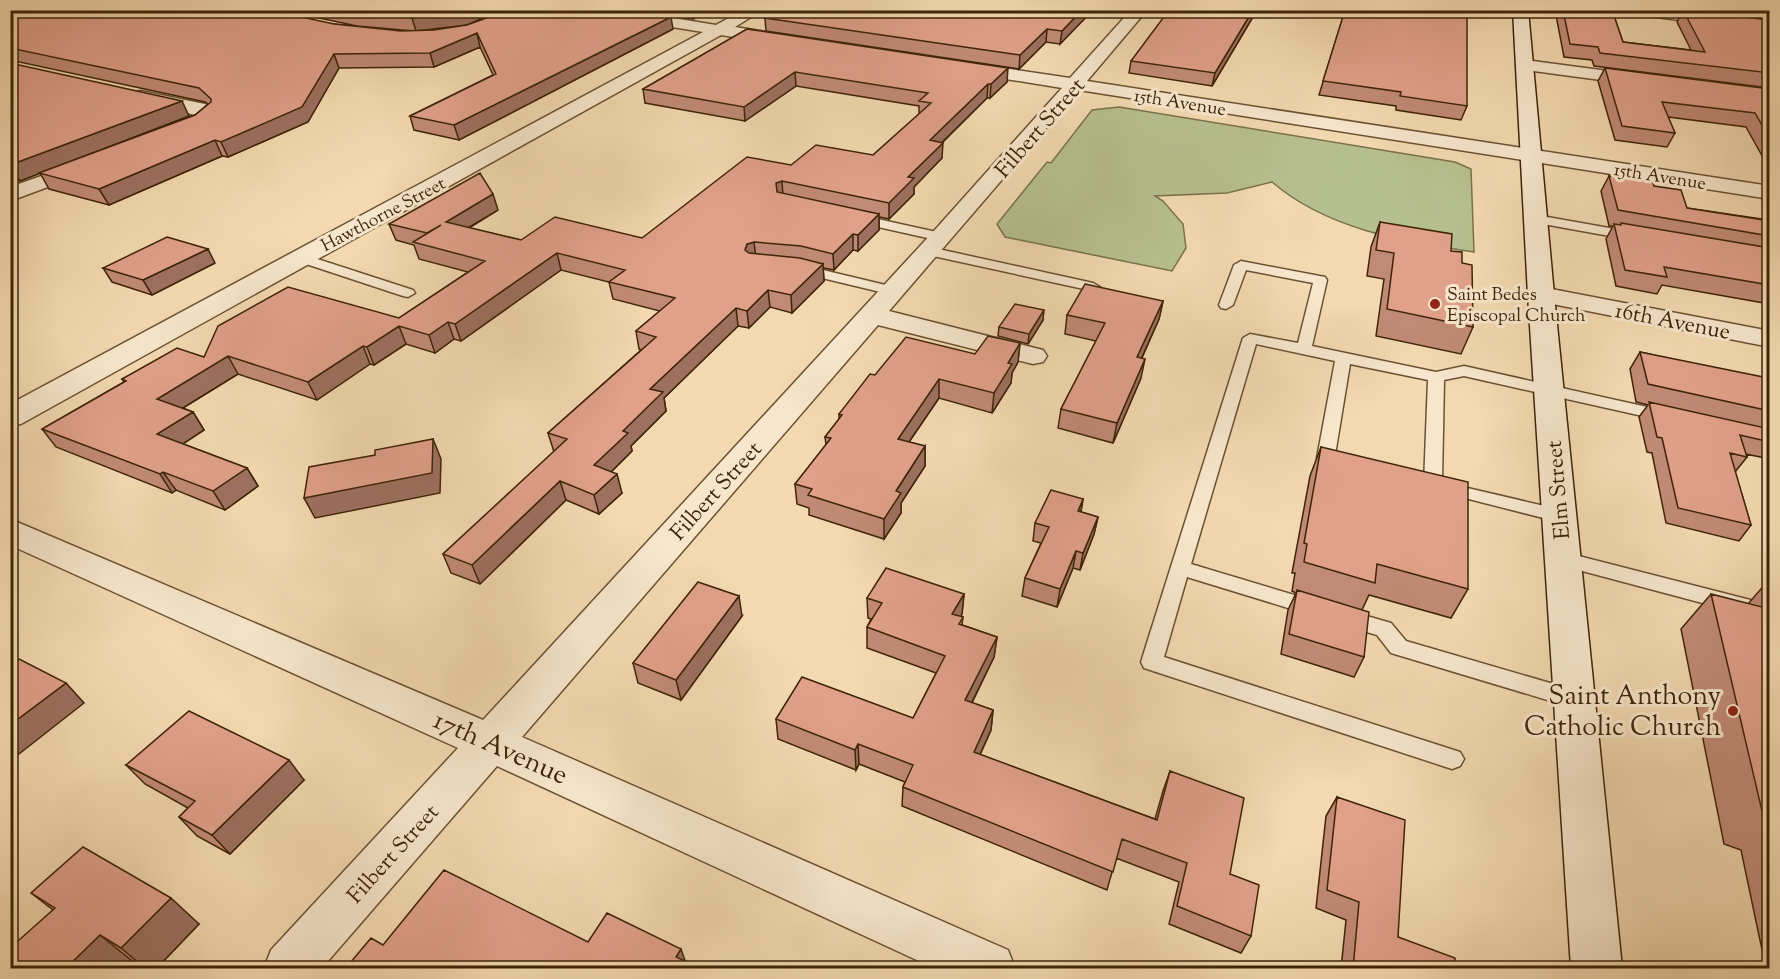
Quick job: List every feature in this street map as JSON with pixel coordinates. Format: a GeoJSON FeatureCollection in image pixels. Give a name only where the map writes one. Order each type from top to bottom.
{"type":"FeatureCollection","features":[{"type":"Feature","properties":{"kind":"street"},"geometry":{"type":"LineString","coordinates":[[591,10],[802,42]]}},
{"type":"Feature","properties":{"kind":"street","name":"Hawthorne Street"},"geometry":{"type":"LineString","coordinates":[[10,417],[755,10]]}},
{"type":"Feature","properties":{"kind":"street","name":"Filbert Street"},"geometry":{"type":"LineString","coordinates":[[289,969],[1076,86],[1140,10]]}},
{"type":"Feature","properties":{"kind":"street","name":"Elm Street"},"geometry":{"type":"LineString","coordinates":[[1520,10],[1597,969]]}},
{"type":"Feature","properties":{"kind":"street"},"geometry":{"type":"LineString","coordinates":[[1631,10],[1770,26]]}},
{"type":"Feature","properties":{"kind":"street"},"geometry":{"type":"LineString","coordinates":[[271,16],[298,16]]}},
{"type":"Feature","properties":{"kind":"street","name":"15th Avenue"},"geometry":{"type":"LineString","coordinates":[[945,64],[1770,193]]}},
{"type":"Feature","properties":{"kind":"street"},"geometry":{"type":"LineString","coordinates":[[1525,65],[1665,83]]}},
{"type":"Feature","properties":{"kind":"street"},"geometry":{"type":"LineString","coordinates":[[129,93],[198,108],[207,115],[194,124],[151,141]]}},
{"type":"Feature","properties":{"kind":"street"},"geometry":{"type":"LineString","coordinates":[[10,195],[109,158]]}},
{"type":"Feature","properties":{"kind":"street","name":"16th Avenue"},"geometry":{"type":"LineString","coordinates":[[1541,294],[1770,339]]}},
{"type":"Feature","properties":{"kind":"street"},"geometry":{"type":"LineString","coordinates":[[872,315],[1033,356]]}},
{"type":"Feature","properties":{"kind":"street","name":"17th Avenue"},"geometry":{"type":"LineString","coordinates":[[10,531],[490,742],[990,969]]}},
{"type":"Feature","properties":{"kind":"lane"},"geometry":{"type":"LineString","coordinates":[[844,216],[935,244],[1093,287]]}},
{"type":"Feature","properties":{"kind":"lane"},"geometry":{"type":"LineString","coordinates":[[1536,219],[1641,238]]}},
{"type":"Feature","properties":{"kind":"lane"},"geometry":{"type":"LineString","coordinates":[[302,258],[408,293]]}},
{"type":"Feature","properties":{"kind":"lane"},"geometry":{"type":"LineString","coordinates":[[1226,305],[1241,265],[1320,280],[1304,350]]}},
{"type":"Feature","properties":{"kind":"lane"},"geometry":{"type":"LineString","coordinates":[[791,268],[893,291]]}},
{"type":"Feature","properties":{"kind":"lane"},"geometry":{"type":"LineString","coordinates":[[1452,759],[1152,662],[1250,338],[1436,377],[1464,371],[1677,418]]}},
{"type":"Feature","properties":{"kind":"lane"},"geometry":{"type":"LineString","coordinates":[[1344,358],[1326,458],[1358,466]]}},
{"type":"Feature","properties":{"kind":"lane"},"geometry":{"type":"LineString","coordinates":[[1436,377],[1427,483],[1559,516]]}},
{"type":"Feature","properties":{"kind":"lane"},"geometry":{"type":"LineString","coordinates":[[1563,559],[1770,613]]}},
{"type":"Feature","properties":{"kind":"lane"},"geometry":{"type":"LineString","coordinates":[[1180,568],[1384,629],[1399,647],[1574,699]]}},
{"type":"Feature","properties":{"kind":"green space"},"geometry":{"type":"Polygon","coordinates":[[[1119,107],[1455,162],[1471,169],[1474,252],[1367,231],[1317,212],[1272,182],[1227,193],[1155,196],[1163,201],[1183,224],[1186,248],[1172,271],[1005,237],[997,224],[1047,162],[1051,163],[1092,110],[1119,107]]]}},
{"type":"Feature","properties":{"kind":"building"},"geometry":{"type":"Polygon","coordinates":[[[10,10],[269,10],[334,24],[401,31],[434,30],[467,25],[508,10],[632,10],[671,17],[454,125],[410,116],[496,74],[477,33],[430,53],[334,54],[302,107],[221,142],[215,140],[99,189],[39,173],[195,115],[211,102],[211,99],[199,88],[10,48],[10,10]]]}},
{"type":"Feature","properties":{"kind":"building"},"geometry":{"type":"Polygon","coordinates":[[[340,10],[468,10],[412,18],[340,10]]]}},
{"type":"Feature","properties":{"kind":"building"},"geometry":{"type":"Polygon","coordinates":[[[778,10],[1082,10],[1062,31],[1047,29],[1020,55],[765,18],[778,10]]]}},
{"type":"Feature","properties":{"kind":"building"},"geometry":{"type":"Polygon","coordinates":[[[1169,10],[1253,10],[1215,73],[1131,61],[1169,10]]]}},
{"type":"Feature","properties":{"kind":"building"},"geometry":{"type":"Polygon","coordinates":[[[1345,10],[1467,10],[1467,106],[1400,96],[1401,92],[1323,81],[1345,10]]]}},
{"type":"Feature","properties":{"kind":"building"},"geometry":{"type":"Polygon","coordinates":[[[1563,10],[1612,10],[1623,42],[1705,52],[1683,10],[1770,20],[1770,73],[1600,53],[1598,47],[1570,44],[1563,10]]]}},
{"type":"Feature","properties":{"kind":"building"},"geometry":{"type":"Polygon","coordinates":[[[747,29],[1008,68],[991,84],[988,84],[930,140],[943,143],[908,177],[914,178],[889,203],[782,181],[776,183],[777,192],[879,214],[858,235],[853,234],[833,254],[801,246],[754,242],[747,244],[745,250],[749,253],[800,258],[823,264],[791,295],[768,290],[747,311],[736,308],[650,389],[663,392],[623,431],[628,433],[594,465],[617,474],[594,495],[560,481],[472,565],[443,554],[567,439],[548,433],[656,337],[636,331],[675,298],[609,282],[625,270],[557,253],[455,324],[448,322],[429,335],[399,326],[367,347],[363,346],[308,382],[228,356],[157,399],[193,412],[157,434],[247,468],[213,491],[163,472],[160,474],[42,429],[126,381],[122,379],[177,348],[204,357],[218,326],[288,287],[399,318],[485,261],[413,242],[441,225],[427,233],[389,224],[480,173],[493,194],[446,222],[521,240],[555,217],[642,238],[747,157],[791,165],[816,145],[873,155],[931,103],[919,101],[928,93],[795,72],[744,107],[643,89],[747,29]]]}},
{"type":"Feature","properties":{"kind":"building"},"geometry":{"type":"Polygon","coordinates":[[[10,63],[182,101],[10,165],[10,63]]]}},
{"type":"Feature","properties":{"kind":"building"},"geometry":{"type":"Polygon","coordinates":[[[1605,68],[1770,89],[1770,139],[1755,113],[1662,102],[1675,133],[1622,126],[1605,68]]]}},
{"type":"Feature","properties":{"kind":"building"},"geometry":{"type":"Polygon","coordinates":[[[1609,176],[1653,182],[1654,186],[1681,190],[1687,208],[1770,221],[1770,236],[1618,210],[1609,176]]]}},
{"type":"Feature","properties":{"kind":"building"},"geometry":{"type":"Polygon","coordinates":[[[1380,222],[1452,234],[1451,251],[1462,252],[1462,263],[1472,265],[1473,327],[1387,309],[1394,253],[1376,250],[1380,222]]]}},
{"type":"Feature","properties":{"kind":"building"},"geometry":{"type":"Polygon","coordinates":[[[1621,223],[1770,248],[1770,285],[1664,267],[1667,277],[1625,270],[1614,224],[1621,225],[1621,223]]]}},
{"type":"Feature","properties":{"kind":"building"},"geometry":{"type":"Polygon","coordinates":[[[167,237],[208,249],[143,280],[103,268],[167,237]]]}},
{"type":"Feature","properties":{"kind":"building"},"geometry":{"type":"Polygon","coordinates":[[[1085,284],[1163,301],[1137,357],[1145,359],[1117,423],[1061,409],[1105,323],[1067,315],[1085,284]]]}},
{"type":"Feature","properties":{"kind":"building"},"geometry":{"type":"Polygon","coordinates":[[[1015,304],[1044,310],[1029,334],[999,327],[1015,304]]]}},
{"type":"Feature","properties":{"kind":"building"},"geometry":{"type":"Polygon","coordinates":[[[988,336],[1020,343],[1008,363],[1012,364],[994,393],[939,379],[898,439],[925,446],[896,491],[901,493],[884,519],[808,495],[812,489],[795,484],[831,438],[825,437],[842,415],[839,414],[870,374],[875,375],[906,337],[975,354],[988,336]]]}},
{"type":"Feature","properties":{"kind":"building"},"geometry":{"type":"Polygon","coordinates":[[[1640,352],[1768,378],[1770,381],[1770,411],[1648,384],[1640,352]]]}},
{"type":"Feature","properties":{"kind":"building"},"geometry":{"type":"Polygon","coordinates":[[[1649,402],[1770,429],[1770,442],[1740,435],[1747,457],[1730,453],[1751,525],[1678,508],[1662,438],[1657,437],[1649,402]]]}},
{"type":"Feature","properties":{"kind":"building"},"geometry":{"type":"Polygon","coordinates":[[[433,439],[432,473],[304,498],[309,467],[375,455],[375,450],[433,439]]]}},
{"type":"Feature","properties":{"kind":"building"},"geometry":{"type":"Polygon","coordinates":[[[1321,447],[1468,482],[1468,589],[1377,564],[1375,583],[1304,562],[1307,544],[1304,543],[1321,447]]]}},
{"type":"Feature","properties":{"kind":"building"},"geometry":{"type":"Polygon","coordinates":[[[1051,490],[1083,499],[1078,511],[1098,517],[1083,553],[1076,551],[1060,589],[1025,578],[1049,527],[1035,523],[1051,490]]]}},
{"type":"Feature","properties":{"kind":"building"},"geometry":{"type":"Polygon","coordinates":[[[886,568],[964,594],[952,614],[963,617],[959,624],[997,637],[965,700],[993,710],[974,752],[1157,820],[1170,771],[1244,798],[1230,874],[1259,885],[1251,936],[1177,906],[1187,863],[1122,839],[1113,872],[903,787],[913,765],[858,744],[855,750],[776,719],[802,677],[913,718],[945,656],[867,627],[882,603],[867,598],[886,568]]]}},
{"type":"Feature","properties":{"kind":"building"},"geometry":{"type":"Polygon","coordinates":[[[698,582],[739,596],[676,680],[633,663],[698,582]]]}},
{"type":"Feature","properties":{"kind":"building"},"geometry":{"type":"Polygon","coordinates":[[[1297,590],[1369,612],[1364,657],[1289,634],[1297,590]]]}},
{"type":"Feature","properties":{"kind":"building"},"geometry":{"type":"Polygon","coordinates":[[[1711,594],[1770,609],[1770,813],[1762,811],[1711,594]]]}},
{"type":"Feature","properties":{"kind":"building"},"geometry":{"type":"Polygon","coordinates":[[[19,659],[66,683],[10,725],[10,665],[19,659]]]}},
{"type":"Feature","properties":{"kind":"building"},"geometry":{"type":"Polygon","coordinates":[[[189,711],[289,760],[212,835],[179,817],[195,801],[126,765],[189,711]]]}},
{"type":"Feature","properties":{"kind":"building"},"geometry":{"type":"Polygon","coordinates":[[[1337,797],[1405,820],[1398,937],[1455,958],[1455,969],[1353,969],[1359,902],[1327,890],[1337,797]]]}},
{"type":"Feature","properties":{"kind":"building"},"geometry":{"type":"Polygon","coordinates":[[[83,847],[171,898],[121,948],[100,935],[65,969],[10,969],[10,948],[55,908],[31,893],[83,847]]]}},
{"type":"Feature","properties":{"kind":"building"},"geometry":{"type":"Polygon","coordinates":[[[444,870],[588,942],[607,913],[681,949],[676,957],[702,969],[345,969],[371,938],[383,945],[444,870]]]}},
{"type":"Feature","properties":{"kind":"place","name":"Saint Bedes Episcopal Church"},"geometry":{"type":"Point","coordinates":[1435,304]}},
{"type":"Feature","properties":{"kind":"place","name":"Saint Anthony Catholic Church"},"geometry":{"type":"Point","coordinates":[1733,711]}}]}
